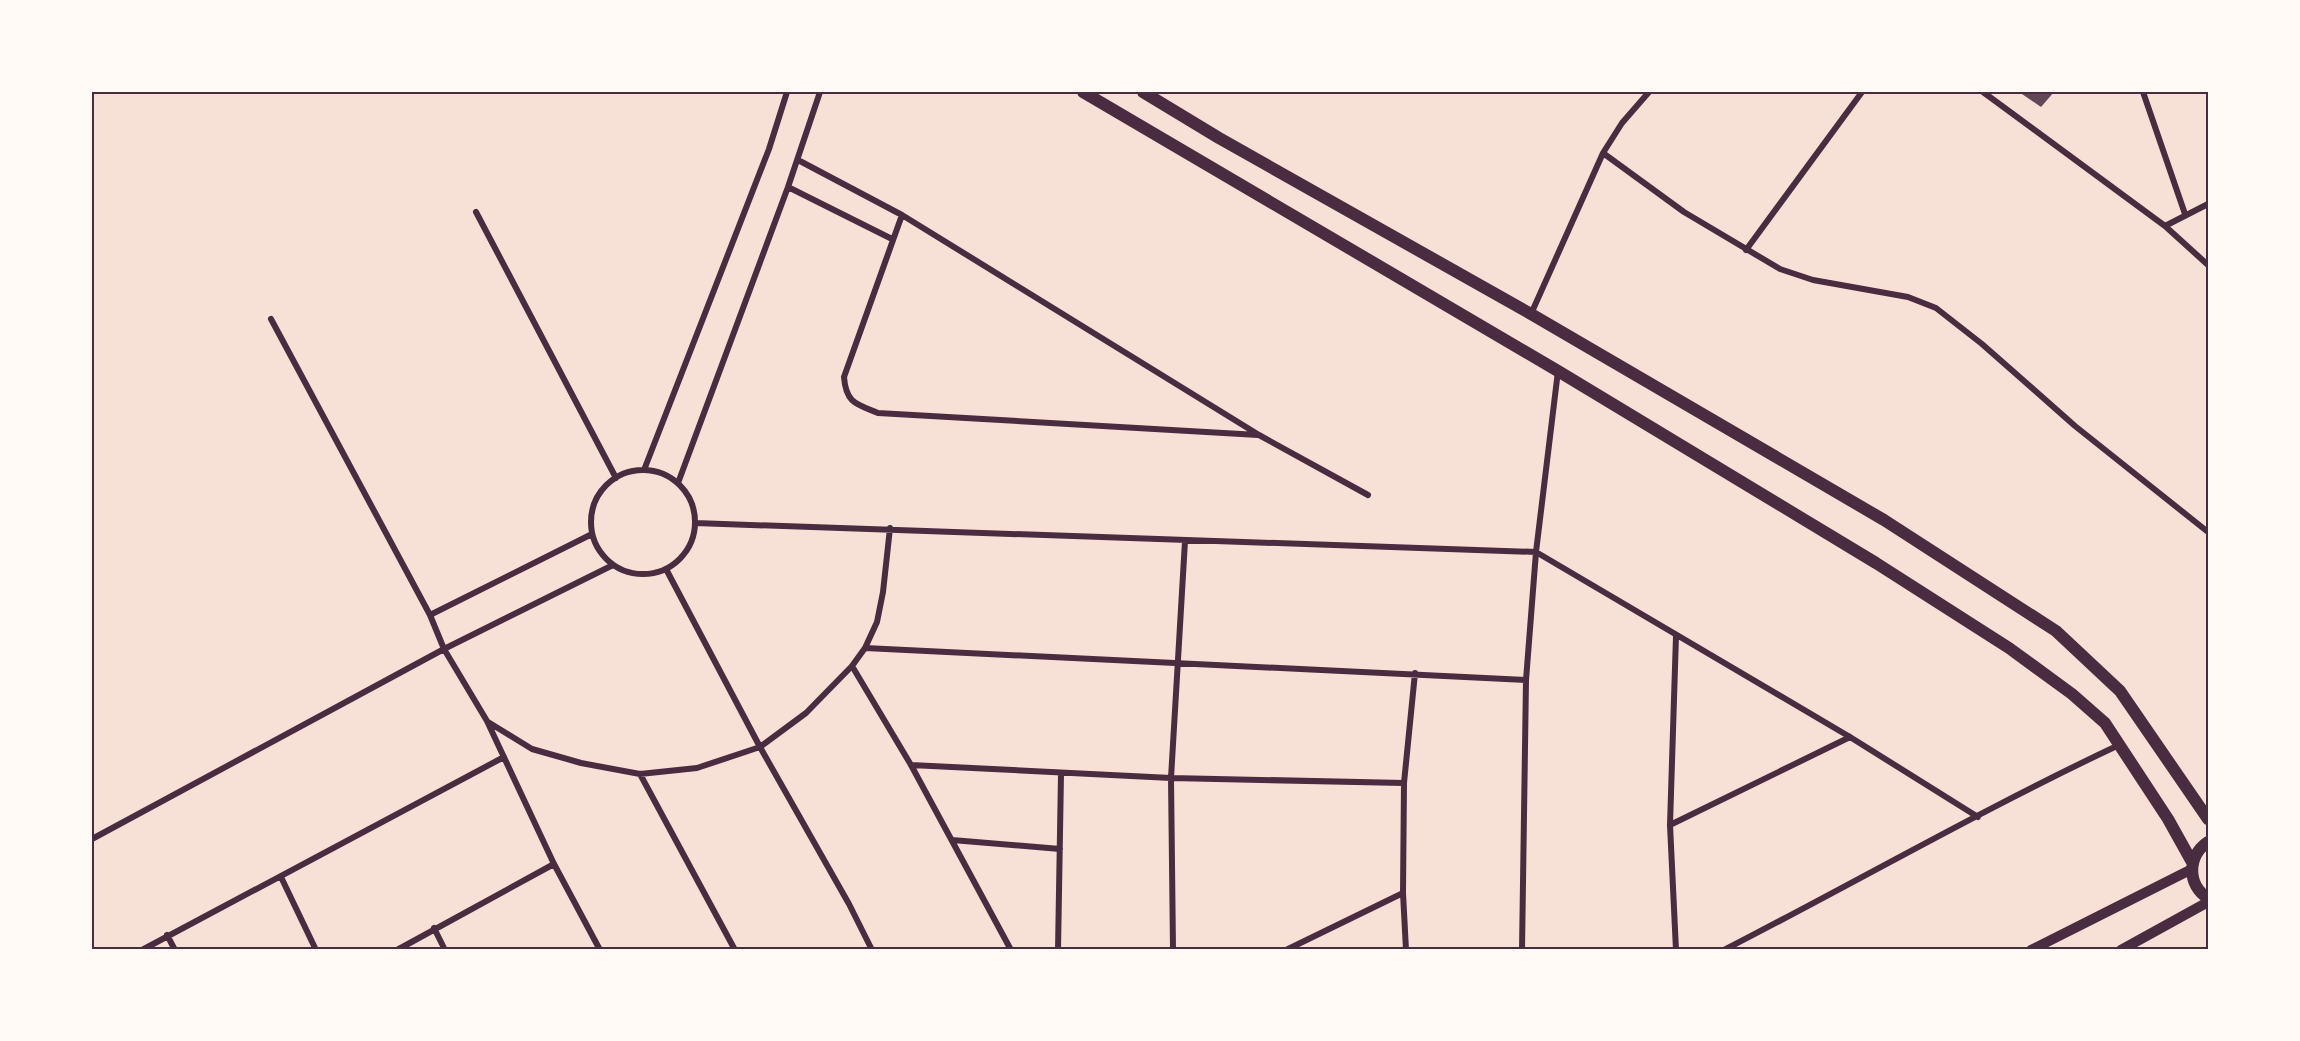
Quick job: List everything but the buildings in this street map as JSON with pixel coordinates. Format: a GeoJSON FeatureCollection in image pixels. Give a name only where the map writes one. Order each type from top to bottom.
{"type":"FeatureCollection","features":[{"type":"Feature","properties":{"kind":"main road"},"geometry":{"type":"LineString","coordinates":[[1083,92],[1558,371],[1876,563],[2009,648],[2105,723],[2168,819],[2192,866],[2195,884],[2208,900]]}},
{"type":"Feature","properties":{"kind":"main road"},"geometry":{"type":"LineString","coordinates":[[1143,92],[1219,138],[1531,314],[1884,520],[2056,631],[2120,691],[2208,819]]}},
{"type":"Feature","properties":{"kind":"main road"},"geometry":{"type":"LineString","coordinates":[[2192,866],[2198,850],[2208,842]]}},
{"type":"Feature","properties":{"kind":"street"},"geometry":{"type":"LineString","coordinates":[[644,470],[770,149],[787,92]]}},
{"type":"Feature","properties":{"kind":"street"},"geometry":{"type":"LineString","coordinates":[[678,483],[798,160],[820,92]]}},
{"type":"Feature","properties":{"kind":"street"},"geometry":{"type":"LineString","coordinates":[[1531,314],[1603,153],[1622,123],[1649,92]]}},
{"type":"Feature","properties":{"kind":"street"},"geometry":{"type":"LineString","coordinates":[[1746,250],[1862,92]]}},
{"type":"Feature","properties":{"kind":"street"},"geometry":{"type":"LineString","coordinates":[[1983,92],[2165,226],[2208,265]]}},
{"type":"Feature","properties":{"kind":"street"},"geometry":{"type":"LineString","coordinates":[[2143,92],[2185,214]]}},
{"type":"Feature","properties":{"kind":"street"},"geometry":{"type":"LineString","coordinates":[[1603,153],[1684,212],[1780,269],[1813,280],[1898,294],[1936,308],[1982,344],[2075,426],[2208,531]]}},
{"type":"Feature","properties":{"kind":"street"},"geometry":{"type":"LineString","coordinates":[[798,160],[902,215],[1259,435],[1368,495]]}},
{"type":"Feature","properties":{"kind":"street"},"geometry":{"type":"LineString","coordinates":[[788,187],[892,239]]}},
{"type":"Feature","properties":{"kind":"street"},"geometry":{"type":"LineString","coordinates":[[2165,226],[2208,204]]}},
{"type":"Feature","properties":{"kind":"street"},"geometry":{"type":"LineString","coordinates":[[476,212],[616,478]]}},
{"type":"Feature","properties":{"kind":"street"},"geometry":{"type":"LineString","coordinates":[[902,215],[844,377],[845,392],[854,404],[878,413],[1259,435]]}},
{"type":"Feature","properties":{"kind":"street"},"geometry":{"type":"LineString","coordinates":[[271,319],[430,615],[444,650],[487,721],[554,864],[600,950]]}},
{"type":"Feature","properties":{"kind":"street"},"geometry":{"type":"LineString","coordinates":[[1522,950],[1526,680],[1536,552],[1558,371]]}},
{"type":"Feature","properties":{"kind":"street"},"geometry":{"type":"LineString","coordinates":[[644,470],[662,474],[678,483],[690,498],[695,523],[694,535],[689,548],[666,569],[651,574],[635,574],[613,565],[598,548],[592,534],[591,519],[594,505],[601,492],[616,478],[644,470]]}},
{"type":"Feature","properties":{"kind":"street"},"geometry":{"type":"LineString","coordinates":[[695,523],[1536,552],[1850,737],[1978,817]]}},
{"type":"Feature","properties":{"kind":"street"},"geometry":{"type":"LineString","coordinates":[[487,721],[532,749],[581,763],[640,774],[697,768],[760,747],[806,712],[852,666],[865,648],[877,622],[883,592],[890,528]]}},
{"type":"Feature","properties":{"kind":"street"},"geometry":{"type":"LineString","coordinates":[[430,615],[592,534]]}},
{"type":"Feature","properties":{"kind":"street"},"geometry":{"type":"LineString","coordinates":[[1173,950],[1172,778],[1185,541]]}},
{"type":"Feature","properties":{"kind":"street"},"geometry":{"type":"LineString","coordinates":[[92,838],[444,650],[613,565]]}},
{"type":"Feature","properties":{"kind":"street"},"geometry":{"type":"LineString","coordinates":[[666,569],[760,747],[849,904],[872,950]]}},
{"type":"Feature","properties":{"kind":"street"},"geometry":{"type":"LineString","coordinates":[[1676,636],[1670,825],[1676,950]]}},
{"type":"Feature","properties":{"kind":"street"},"geometry":{"type":"LineString","coordinates":[[865,648],[1526,680]]}},
{"type":"Feature","properties":{"kind":"street"},"geometry":{"type":"LineString","coordinates":[[852,666],[911,765],[1011,950]]}},
{"type":"Feature","properties":{"kind":"street"},"geometry":{"type":"LineString","coordinates":[[1406,950],[1403,893],[1404,783],[1415,673]]}},
{"type":"Feature","properties":{"kind":"street"},"geometry":{"type":"LineString","coordinates":[[1670,825],[1850,737]]}},
{"type":"Feature","properties":{"kind":"street"},"geometry":{"type":"LineString","coordinates":[[1724,950],[2041,782],[2120,745]]}},
{"type":"Feature","properties":{"kind":"street"},"geometry":{"type":"LineString","coordinates":[[142,950],[504,757]]}},
{"type":"Feature","properties":{"kind":"street"},"geometry":{"type":"LineString","coordinates":[[911,765],[1061,774],[1404,783]]}},
{"type":"Feature","properties":{"kind":"street"},"geometry":{"type":"LineString","coordinates":[[640,774],[735,950]]}},
{"type":"Feature","properties":{"kind":"street"},"geometry":{"type":"LineString","coordinates":[[1058,950],[1061,774]]}},
{"type":"Feature","properties":{"kind":"street"},"geometry":{"type":"LineString","coordinates":[[952,840],[1060,849]]}},
{"type":"Feature","properties":{"kind":"street"},"geometry":{"type":"LineString","coordinates":[[397,950],[554,864]]}},
{"type":"Feature","properties":{"kind":"street"},"geometry":{"type":"LineString","coordinates":[[2031,950],[2192,866]]}},
{"type":"Feature","properties":{"kind":"street"},"geometry":{"type":"LineString","coordinates":[[281,877],[316,950]]}},
{"type":"Feature","properties":{"kind":"street"},"geometry":{"type":"LineString","coordinates":[[1286,950],[1403,893]]}},
{"type":"Feature","properties":{"kind":"street"},"geometry":{"type":"LineString","coordinates":[[2121,949],[2208,900]]}},
{"type":"Feature","properties":{"kind":"street"},"geometry":{"type":"LineString","coordinates":[[434,928],[445,950]]}},
{"type":"Feature","properties":{"kind":"street"},"geometry":{"type":"LineString","coordinates":[[167,935],[175,950]]}}]}
